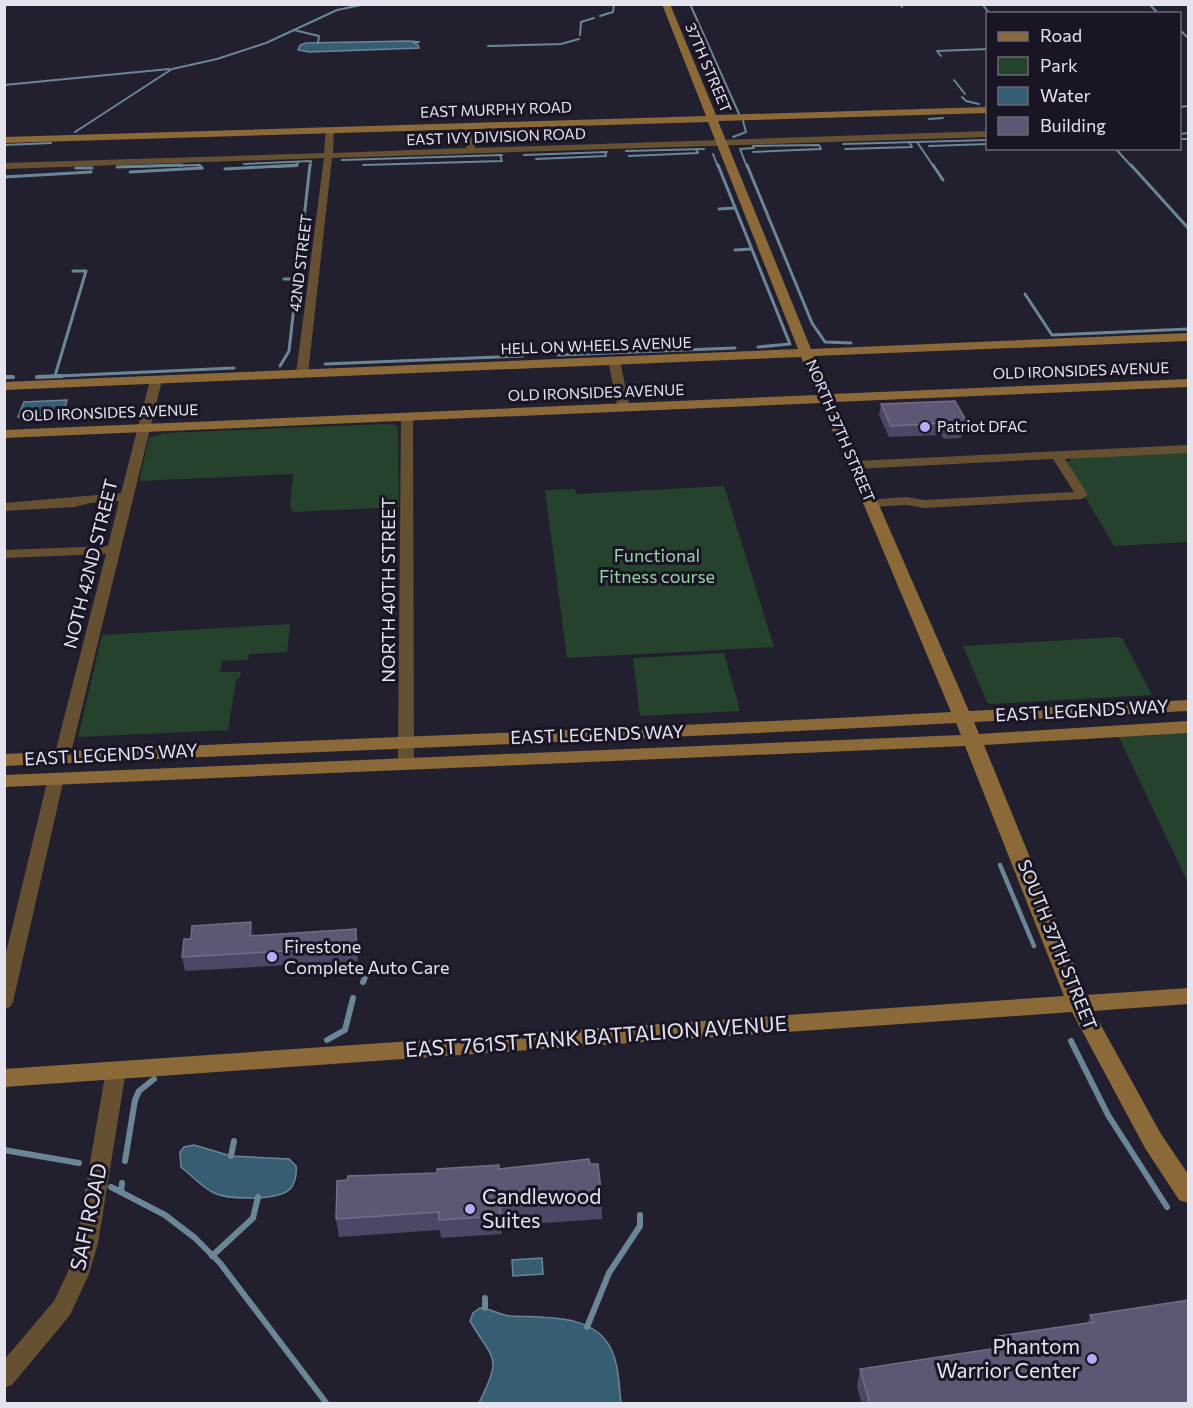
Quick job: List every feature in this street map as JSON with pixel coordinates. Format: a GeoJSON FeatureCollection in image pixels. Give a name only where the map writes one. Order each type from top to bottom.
{"type":"FeatureCollection","features":[{"type":"Feature","properties":{"kind":"street","name":"37TH STREET"},"geometry":{"type":"LineString","coordinates":[[666,4],[723,143]]}},
{"type":"Feature","properties":{"kind":"street","name":"EAST MURPHY ROAD"},"geometry":{"type":"LineString","coordinates":[[4,140],[986,110]]}},
{"type":"Feature","properties":{"kind":"street"},"geometry":{"type":"LineString","coordinates":[[469,126],[471,151]]}},
{"type":"Feature","properties":{"kind":"street","name":"42ND STREET"},"geometry":{"type":"LineString","coordinates":[[302,374],[326,187],[330,130]]}},
{"type":"Feature","properties":{"kind":"street","name":"EAST IVY DIVISION ROAD"},"geometry":{"type":"LineString","coordinates":[[4,166],[986,134]]}},
{"type":"Feature","properties":{"kind":"street","name":"NORTH 37TH STREET"},"geometry":{"type":"LineString","coordinates":[[723,143],[807,354],[962,718]]}},
{"type":"Feature","properties":{"kind":"street","name":"HELL ON WHEELS AVENUE"},"geometry":{"type":"LineString","coordinates":[[4,386],[1188,337]]}},
{"type":"Feature","properties":{"kind":"street"},"geometry":{"type":"LineString","coordinates":[[614,361],[624,408]]}},
{"type":"Feature","properties":{"kind":"street","name":"NOTH 42ND STREET"},"geometry":{"type":"LineString","coordinates":[[62,757],[156,380]]}},
{"type":"Feature","properties":{"kind":"street","name":"OLD IRONSIDES AVENUE"},"geometry":{"type":"LineString","coordinates":[[4,434],[1188,383]]}},
{"type":"Feature","properties":{"kind":"street","name":"NORTH 40TH STREET"},"geometry":{"type":"LineString","coordinates":[[406,763],[407,417]]}},
{"type":"Feature","properties":{"kind":"street"},"geometry":{"type":"LineString","coordinates":[[855,465],[1188,449]]}},
{"type":"Feature","properties":{"kind":"street"},"geometry":{"type":"LineString","coordinates":[[871,503],[906,501],[926,504],[1082,495],[1057,455]]}},
{"type":"Feature","properties":{"kind":"street"},"geometry":{"type":"LineString","coordinates":[[4,507],[126,497]]}},
{"type":"Feature","properties":{"kind":"street"},"geometry":{"type":"LineString","coordinates":[[4,554],[114,550]]}},
{"type":"Feature","properties":{"kind":"street","name":"EAST LEGENDS WAY"},"geometry":{"type":"LineString","coordinates":[[4,760],[407,741],[706,731],[1188,705]]}},
{"type":"Feature","properties":{"kind":"street","name":"SOUTH 37TH STREET"},"geometry":{"type":"LineString","coordinates":[[962,718],[1006,819],[1078,1004],[1153,1141],[1188,1193]]}},
{"type":"Feature","properties":{"kind":"street","name":"EAST LEGENDS WAY"},"geometry":{"type":"LineString","coordinates":[[4,781],[971,740],[1188,727]]}},
{"type":"Feature","properties":{"kind":"street"},"geometry":{"type":"LineString","coordinates":[[4,1002],[56,778],[80,764],[128,753]]}},
{"type":"Feature","properties":{"kind":"street"},"geometry":{"type":"LineString","coordinates":[[4,781],[46,770],[62,757]]}},
{"type":"Feature","properties":{"kind":"street","name":"EAST 761ST TANK BATTALION AVENUE"},"geometry":{"type":"LineString","coordinates":[[4,1077],[1188,996]]}},
{"type":"Feature","properties":{"kind":"street","name":"SAFI ROAD"},"geometry":{"type":"LineString","coordinates":[[4,1378],[62,1308],[78,1274],[87,1243],[116,1070]]}},
{"type":"Feature","properties":{"kind":"green space"},"geometry":{"type":"Polygon","coordinates":[[[396,425],[398,429],[399,507],[293,512],[290,507],[293,474],[139,481],[149,438],[164,433],[396,425]]]}},
{"type":"Feature","properties":{"kind":"green space"},"geometry":{"type":"Polygon","coordinates":[[[1188,452],[1188,542],[1114,546],[1067,466],[1067,462],[1076,457],[1188,452]]]}},
{"type":"Feature","properties":{"kind":"green space","name":"Functional Fitness course"},"geometry":{"type":"Polygon","coordinates":[[[724,486],[774,647],[567,658],[545,490],[575,489],[576,494],[724,486]]]}},
{"type":"Feature","properties":{"kind":"green space"},"geometry":{"type":"Polygon","coordinates":[[[290,624],[287,652],[249,654],[248,660],[222,661],[220,672],[241,672],[240,678],[236,680],[228,730],[78,737],[102,635],[290,624]]]}},
{"type":"Feature","properties":{"kind":"green space"},"geometry":{"type":"Polygon","coordinates":[[[1122,638],[1152,695],[990,704],[987,702],[963,646],[1122,638]]]}},
{"type":"Feature","properties":{"kind":"green space"},"geometry":{"type":"Polygon","coordinates":[[[724,653],[740,711],[640,716],[633,658],[724,653]]]}},
{"type":"Feature","properties":{"kind":"green space"},"geometry":{"type":"Polygon","coordinates":[[[1188,733],[1188,883],[1119,737],[1188,733]]]}},
{"type":"Feature","properties":{"kind":"water"},"geometry":{"type":"Polygon","coordinates":[[[420,42],[414,43],[419,48],[309,52],[298,50],[300,45],[306,43],[420,42]]]}},
{"type":"Feature","properties":{"kind":"water"},"geometry":{"type":"Polygon","coordinates":[[[67,400],[63,415],[18,417],[24,402],[67,400]]]}},
{"type":"Feature","properties":{"kind":"water"},"geometry":{"type":"Polygon","coordinates":[[[194,1145],[231,1156],[289,1159],[296,1166],[295,1180],[291,1188],[285,1192],[266,1197],[242,1198],[214,1193],[181,1167],[180,1152],[184,1147],[194,1145]]]}},
{"type":"Feature","properties":{"kind":"water"},"geometry":{"type":"Polygon","coordinates":[[[542,1258],[543,1274],[513,1276],[512,1260],[542,1258]]]}},
{"type":"Feature","properties":{"kind":"water"},"geometry":{"type":"Polygon","coordinates":[[[480,1308],[507,1316],[567,1320],[593,1329],[603,1337],[614,1355],[621,1403],[479,1403],[493,1367],[490,1353],[470,1321],[473,1313],[480,1308]]]}},
{"type":"Feature","properties":{"kind":"building"},"geometry":{"type":"Polygon","coordinates":[[[955,401],[967,422],[960,423],[963,427],[946,427],[943,423],[891,426],[881,404],[955,401]]]}},
{"type":"Feature","properties":{"kind":"building"},"geometry":{"type":"Polygon","coordinates":[[[251,922],[250,936],[356,929],[356,947],[182,957],[184,939],[191,939],[192,926],[251,922]]]}},
{"type":"Feature","properties":{"kind":"building"},"geometry":{"type":"Polygon","coordinates":[[[589,1159],[590,1164],[598,1164],[602,1200],[500,1207],[501,1216],[439,1220],[439,1212],[336,1219],[337,1181],[347,1180],[348,1176],[437,1173],[437,1169],[499,1165],[499,1169],[589,1159]]]}},
{"type":"Feature","properties":{"kind":"building","name":"Phantom Warrior Center"},"geometry":{"type":"Polygon","coordinates":[[[1188,1300],[1188,1404],[870,1404],[860,1369],[1004,1347],[999,1336],[1094,1322],[1090,1315],[1188,1300]]]}},
{"type":"Feature","properties":{"kind":"waterway"},"geometry":{"type":"LineString","coordinates":[[75,132],[172,69],[217,59],[266,43],[337,10],[366,4]]}},
{"type":"Feature","properties":{"kind":"waterway"},"geometry":{"type":"LineString","coordinates":[[600,16],[613,12],[614,4]]}},
{"type":"Feature","properties":{"kind":"waterway"},"geometry":{"type":"LineString","coordinates":[[690,4],[739,114]]}},
{"type":"Feature","properties":{"kind":"waterway"},"geometry":{"type":"LineString","coordinates":[[982,4],[988,12]]}},
{"type":"Feature","properties":{"kind":"waterway"},"geometry":{"type":"LineString","coordinates":[[1149,4],[1157,12]]}},
{"type":"Feature","properties":{"kind":"waterway"},"geometry":{"type":"LineString","coordinates":[[580,35],[581,22],[594,18]]}},
{"type":"Feature","properties":{"kind":"waterway"},"geometry":{"type":"LineString","coordinates":[[294,30],[319,36],[318,43]]}},
{"type":"Feature","properties":{"kind":"waterway"},"geometry":{"type":"LineString","coordinates":[[1181,31],[1188,38]]}},
{"type":"Feature","properties":{"kind":"waterway"},"geometry":{"type":"LineString","coordinates":[[488,46],[561,44],[579,39]]}},
{"type":"Feature","properties":{"kind":"waterway"},"geometry":{"type":"LineString","coordinates":[[941,56],[937,51],[986,49]]}},
{"type":"Feature","properties":{"kind":"waterway"},"geometry":{"type":"LineString","coordinates":[[4,85],[169,69]]}},
{"type":"Feature","properties":{"kind":"waterway"},"geometry":{"type":"LineString","coordinates":[[954,80],[965,94]]}},
{"type":"Feature","properties":{"kind":"waterway"},"geometry":{"type":"LineString","coordinates":[[962,97],[966,101],[979,104]]}},
{"type":"Feature","properties":{"kind":"waterway"},"geometry":{"type":"LineString","coordinates":[[1181,107],[1188,106]]}},
{"type":"Feature","properties":{"kind":"waterway"},"geometry":{"type":"LineString","coordinates":[[929,119],[943,118]]}},
{"type":"Feature","properties":{"kind":"waterway"},"geometry":{"type":"LineString","coordinates":[[733,137],[746,132],[743,121]]}},
{"type":"Feature","properties":{"kind":"waterway"},"geometry":{"type":"LineString","coordinates":[[1181,134],[1188,133]]}},
{"type":"Feature","properties":{"kind":"waterway"},"geometry":{"type":"LineString","coordinates":[[1181,139],[1188,139]]}},
{"type":"Feature","properties":{"kind":"waterway"},"geometry":{"type":"LineString","coordinates":[[909,142],[986,140]]}},
{"type":"Feature","properties":{"kind":"waterway"},"geometry":{"type":"LineString","coordinates":[[843,144],[909,142]]}},
{"type":"Feature","properties":{"kind":"waterway"},"geometry":{"type":"LineString","coordinates":[[845,149],[912,147],[909,142]]}},
{"type":"Feature","properties":{"kind":"waterway"},"geometry":{"type":"LineString","coordinates":[[917,142],[934,167]]}},
{"type":"Feature","properties":{"kind":"waterway"},"geometry":{"type":"LineString","coordinates":[[4,145],[51,143]]}},
{"type":"Feature","properties":{"kind":"waterway"},"geometry":{"type":"LineString","coordinates":[[929,146],[986,144]]}},
{"type":"Feature","properties":{"kind":"waterway"},"geometry":{"type":"LineString","coordinates":[[753,146],[819,145],[821,149],[753,152]]}},
{"type":"Feature","properties":{"kind":"waterway"},"geometry":{"type":"LineString","coordinates":[[747,167],[740,149],[754,148]]}},
{"type":"Feature","properties":{"kind":"waterway"},"geometry":{"type":"LineString","coordinates":[[626,151],[696,149]]}},
{"type":"Feature","properties":{"kind":"waterway"},"geometry":{"type":"LineString","coordinates":[[629,156],[698,153],[696,149]]}},
{"type":"Feature","properties":{"kind":"waterway"},"geometry":{"type":"LineString","coordinates":[[696,149],[704,149]]}},
{"type":"Feature","properties":{"kind":"waterway"},"geometry":{"type":"LineString","coordinates":[[1117,150],[1132,167]]}},
{"type":"Feature","properties":{"kind":"waterway"},"geometry":{"type":"LineString","coordinates":[[524,155],[605,152]]}},
{"type":"Feature","properties":{"kind":"waterway"},"geometry":{"type":"LineString","coordinates":[[536,159],[606,156],[605,152]]}},
{"type":"Feature","properties":{"kind":"waterway"},"geometry":{"type":"LineString","coordinates":[[713,154],[718,167]]}},
{"type":"Feature","properties":{"kind":"waterway"},"geometry":{"type":"LineString","coordinates":[[342,160],[500,155]]}},
{"type":"Feature","properties":{"kind":"waterway"},"geometry":{"type":"LineString","coordinates":[[363,165],[502,161],[500,155]]}},
{"type":"Feature","properties":{"kind":"waterway"},"geometry":{"type":"LineString","coordinates":[[244,164],[311,161],[310,167]]}},
{"type":"Feature","properties":{"kind":"waterway"},"geometry":{"type":"LineString","coordinates":[[275,167],[297,166],[298,162]]}},
{"type":"Feature","properties":{"kind":"waterway"},"geometry":{"type":"LineString","coordinates":[[117,167],[182,165]]}},
{"type":"Feature","properties":{"kind":"waterway"},"geometry":{"type":"LineString","coordinates":[[120,167],[199,165],[202,168],[130,172]]}},
{"type":"Feature","properties":{"kind":"waterway"},"geometry":{"type":"LineString","coordinates":[[225,169],[297,165]]}},
{"type":"Feature","properties":{"kind":"waterway"},"geometry":{"type":"LineString","coordinates":[[280,366],[289,351],[310,165]]}},
{"type":"Feature","properties":{"kind":"waterway"},"geometry":{"type":"LineString","coordinates":[[718,165],[790,344],[758,347]]}},
{"type":"Feature","properties":{"kind":"waterway"},"geometry":{"type":"LineString","coordinates":[[747,165],[812,323],[825,342],[851,343]]}},
{"type":"Feature","properties":{"kind":"waterway"},"geometry":{"type":"LineString","coordinates":[[933,165],[943,180]]}},
{"type":"Feature","properties":{"kind":"waterway"},"geometry":{"type":"LineString","coordinates":[[1131,165],[1188,228]]}},
{"type":"Feature","properties":{"kind":"waterway"},"geometry":{"type":"LineString","coordinates":[[76,168],[92,168]]}},
{"type":"Feature","properties":{"kind":"waterway"},"geometry":{"type":"LineString","coordinates":[[4,177],[91,172]]}},
{"type":"Feature","properties":{"kind":"waterway"},"geometry":{"type":"LineString","coordinates":[[719,209],[735,208]]}},
{"type":"Feature","properties":{"kind":"waterway"},"geometry":{"type":"LineString","coordinates":[[735,250],[751,249]]}},
{"type":"Feature","properties":{"kind":"waterway"},"geometry":{"type":"LineString","coordinates":[[55,376],[86,271],[73,271]]}},
{"type":"Feature","properties":{"kind":"waterway"},"geometry":{"type":"LineString","coordinates":[[284,279],[297,279]]}},
{"type":"Feature","properties":{"kind":"waterway"},"geometry":{"type":"LineString","coordinates":[[1025,294],[1052,335],[1188,329]]}},
{"type":"Feature","properties":{"kind":"waterway"},"geometry":{"type":"LineString","coordinates":[[558,355],[735,348]]}},
{"type":"Feature","properties":{"kind":"waterway"},"geometry":{"type":"LineString","coordinates":[[325,364],[523,356]]}},
{"type":"Feature","properties":{"kind":"waterway"},"geometry":{"type":"LineString","coordinates":[[62,376],[37,377],[234,368]]}},
{"type":"Feature","properties":{"kind":"waterway"},"geometry":{"type":"LineString","coordinates":[[4,377],[13,377]]}},
{"type":"Feature","properties":{"kind":"waterway"},"geometry":{"type":"LineString","coordinates":[[1000,865],[1034,946]]}},
{"type":"Feature","properties":{"kind":"waterway"},"geometry":{"type":"LineString","coordinates":[[363,981],[372,969]]}},
{"type":"Feature","properties":{"kind":"waterway"},"geometry":{"type":"LineString","coordinates":[[327,1040],[345,1030],[353,998]]}},
{"type":"Feature","properties":{"kind":"waterway"},"geometry":{"type":"LineString","coordinates":[[1071,1041],[1108,1115],[1167,1207]]}},
{"type":"Feature","properties":{"kind":"waterway"},"geometry":{"type":"LineString","coordinates":[[125,1161],[135,1100],[139,1091],[154,1079]]}},
{"type":"Feature","properties":{"kind":"waterway"},"geometry":{"type":"LineString","coordinates":[[231,1156],[234,1141]]}},
{"type":"Feature","properties":{"kind":"waterway"},"geometry":{"type":"LineString","coordinates":[[4,1150],[79,1163]]}},
{"type":"Feature","properties":{"kind":"waterway"},"geometry":{"type":"LineString","coordinates":[[121,1192],[122,1183]]}},
{"type":"Feature","properties":{"kind":"waterway"},"geometry":{"type":"LineString","coordinates":[[111,1187],[165,1215],[195,1238],[213,1256]]}},
{"type":"Feature","properties":{"kind":"waterway"},"geometry":{"type":"LineString","coordinates":[[213,1256],[253,1218],[258,1197]]}},
{"type":"Feature","properties":{"kind":"waterway"},"geometry":{"type":"LineString","coordinates":[[587,1327],[609,1273],[640,1226],[640,1215]]}},
{"type":"Feature","properties":{"kind":"waterway"},"geometry":{"type":"LineString","coordinates":[[213,1256],[327,1404]]}},
{"type":"Feature","properties":{"kind":"waterway"},"geometry":{"type":"LineString","coordinates":[[485,1298],[485,1308]]}},
{"type":"Feature","properties":{"kind":"place","name":"Patriot DFAC"},"geometry":{"type":"Point","coordinates":[925,427]}},
{"type":"Feature","properties":{"kind":"place","name":"Firestone Complete Auto Care"},"geometry":{"type":"Point","coordinates":[272,957]}},
{"type":"Feature","properties":{"kind":"place","name":"Candlewood Suites"},"geometry":{"type":"Point","coordinates":[470,1209]}},
{"type":"Feature","properties":{"kind":"place","name":"Phantom Warrior Center"},"geometry":{"type":"Point","coordinates":[1092,1359]}}]}
